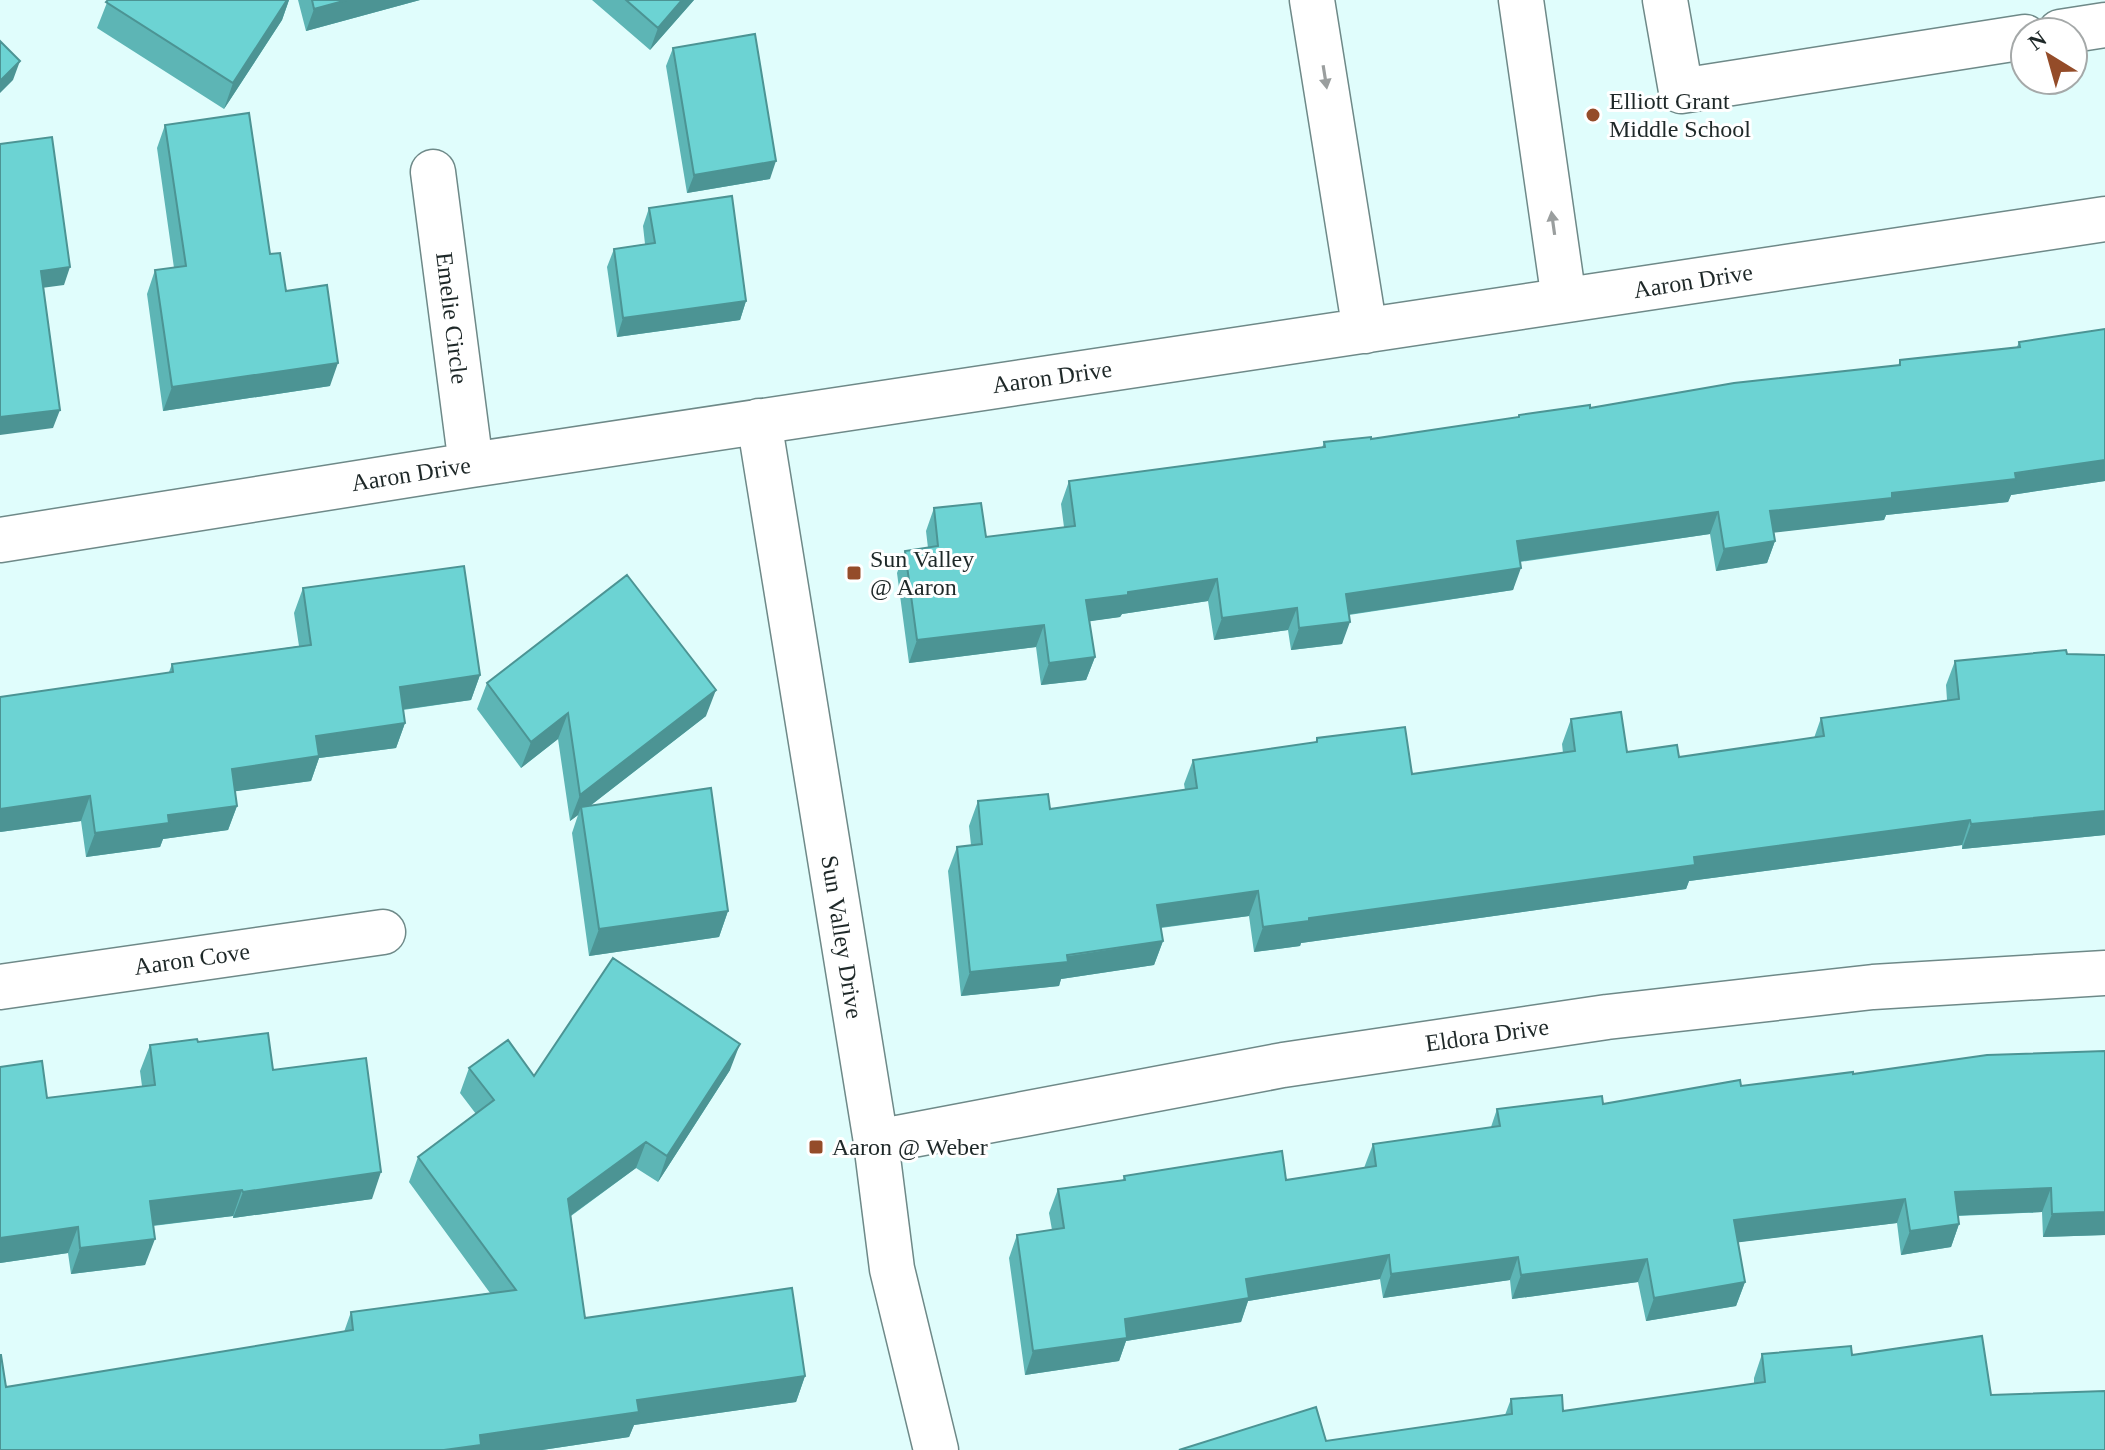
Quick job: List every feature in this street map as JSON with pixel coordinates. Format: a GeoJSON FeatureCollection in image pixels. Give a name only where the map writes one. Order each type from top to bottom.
{"type":"FeatureCollection","features":[{"type":"Feature","properties":{"kind":"street"},"geometry":{"type":"LineString","coordinates":[[1312,0],[1365,331]]}},
{"type":"Feature","properties":{"kind":"street"},"geometry":{"type":"LineString","coordinates":[[1521,0],[1564,300]]}},
{"type":"Feature","properties":{"kind":"street"},"geometry":{"type":"LineString","coordinates":[[1665,0],[1681,91],[2009,40]]}},
{"type":"Feature","properties":{"kind":"street","name":"Emelie Circle"},"geometry":{"type":"LineString","coordinates":[[433,172],[471,465]]}},
{"type":"Feature","properties":{"kind":"street","name":"Aaron Drive"},"geometry":{"type":"LineString","coordinates":[[0,540],[759,421],[2105,219]]}},
{"type":"Feature","properties":{"kind":"street","name":"Sun Valley Drive"},"geometry":{"type":"LineString","coordinates":[[759,421],[876,1142],[892,1269],[936,1450]]}},
{"type":"Feature","properties":{"kind":"street","name":"Aaron Cove"},"geometry":{"type":"LineString","coordinates":[[0,987],[383,932]]}},
{"type":"Feature","properties":{"kind":"street","name":"Eldora Drive"},"geometry":{"type":"LineString","coordinates":[[876,1142],[1283,1065],[1607,1017],[1873,987],[2105,973]]}},
{"type":"Feature","properties":{"kind":"building"},"geometry":{"type":"Polygon","coordinates":[[[287,0],[233,83],[106,2],[287,0]]]}},
{"type":"Feature","properties":{"kind":"building"},"geometry":{"type":"Polygon","coordinates":[[[312,0],[347,0],[314,9],[312,0]]]}},
{"type":"Feature","properties":{"kind":"building"},"geometry":{"type":"Polygon","coordinates":[[[626,0],[682,0],[658,28],[626,0]]]}},
{"type":"Feature","properties":{"kind":"building"},"geometry":{"type":"Polygon","coordinates":[[[755,34],[776,161],[694,175],[673,48],[755,34]]]}},
{"type":"Feature","properties":{"kind":"building"},"geometry":{"type":"Polygon","coordinates":[[[0,41],[20,61],[0,81],[0,41]]]}},
{"type":"Feature","properties":{"kind":"building"},"geometry":{"type":"Polygon","coordinates":[[[249,113],[270,254],[280,253],[286,291],[327,285],[338,363],[172,387],[155,270],[186,266],[165,125],[249,113]]]}},
{"type":"Feature","properties":{"kind":"building"},"geometry":{"type":"Polygon","coordinates":[[[52,137],[70,267],[41,271],[60,410],[0,417],[0,144],[52,137]]]}},
{"type":"Feature","properties":{"kind":"building"},"geometry":{"type":"Polygon","coordinates":[[[732,196],[746,301],[623,318],[614,249],[655,243],[649,208],[732,196]]]}},
{"type":"Feature","properties":{"kind":"building"},"geometry":{"type":"Polygon","coordinates":[[[2105,329],[2105,460],[2015,473],[2016,479],[1892,493],[1892,498],[1770,511],[1775,541],[1724,549],[1718,512],[1517,541],[1521,568],[1346,594],[1350,622],[1299,628],[1297,608],[1222,618],[1217,579],[1086,600],[1095,657],[1049,663],[1044,625],[917,640],[905,551],[938,546],[934,508],[981,503],[986,537],[1075,526],[1069,481],[1325,447],[1324,442],[1371,439],[1590,405],[1590,408],[1734,383],[1900,365],[1900,360],[2020,347],[2019,342],[2105,329]]]}},
{"type":"Feature","properties":{"kind":"building"},"geometry":{"type":"Polygon","coordinates":[[[464,566],[480,675],[400,687],[405,723],[316,736],[319,756],[232,769],[237,806],[168,815],[169,823],[95,833],[90,796],[0,809],[0,697],[173,672],[172,664],[311,645],[303,588],[464,566]]]}},
{"type":"Feature","properties":{"kind":"building"},"geometry":{"type":"Polygon","coordinates":[[[627,575],[716,690],[580,795],[568,713],[531,742],[487,683],[627,575]]]}},
{"type":"Feature","properties":{"kind":"building"},"geometry":{"type":"Polygon","coordinates":[[[2066,650],[2067,654],[2105,655],[2105,811],[1971,824],[1970,820],[1694,857],[1695,865],[1263,927],[1258,891],[1157,905],[1163,941],[1067,955],[1068,962],[970,972],[957,847],[982,844],[978,801],[1048,794],[1050,809],[1197,788],[1193,760],[1317,742],[1317,738],[1405,727],[1412,774],[1575,751],[1571,719],[1621,712],[1627,752],[1677,745],[1679,757],[1824,736],[1821,718],[1959,699],[1955,661],[2066,650]]]}},
{"type":"Feature","properties":{"kind":"building"},"geometry":{"type":"Polygon","coordinates":[[[711,788],[728,911],[599,929],[581,807],[711,788]]]}},
{"type":"Feature","properties":{"kind":"building"},"geometry":{"type":"Polygon","coordinates":[[[613,958],[740,1044],[667,1156],[646,1142],[568,1199],[585,1318],[792,1288],[805,1376],[637,1400],[639,1412],[480,1435],[481,1445],[444,1450],[0,1450],[0,1355],[6,1387],[353,1330],[351,1312],[516,1290],[418,1157],[494,1100],[469,1068],[508,1040],[534,1076],[613,958]]]}},
{"type":"Feature","properties":{"kind":"building"},"geometry":{"type":"Polygon","coordinates":[[[268,1033],[273,1070],[366,1058],[381,1172],[243,1192],[150,1201],[155,1239],[80,1248],[78,1227],[0,1238],[0,1067],[42,1061],[47,1098],[155,1085],[150,1045],[268,1033]]]}},
{"type":"Feature","properties":{"kind":"building"},"geometry":{"type":"Polygon","coordinates":[[[2105,1051],[2105,1212],[2052,1214],[2051,1188],[1955,1192],[1959,1224],[1910,1231],[1905,1199],[1734,1220],[1745,1282],[1654,1298],[1647,1259],[1521,1275],[1518,1257],[1391,1274],[1389,1255],[1246,1279],[1249,1298],[1125,1319],[1127,1338],[1033,1351],[1017,1235],[1064,1228],[1058,1189],[1282,1151],[1286,1180],[1376,1166],[1373,1144],[1500,1126],[1497,1109],[1602,1096],[1603,1104],[1740,1080],[1741,1086],[1987,1055],[2105,1051]]]}},
{"type":"Feature","properties":{"kind":"building"},"geometry":{"type":"Polygon","coordinates":[[[1982,1336],[1991,1395],[2105,1391],[2105,1450],[1179,1450],[1316,1407],[1326,1441],[1512,1414],[1511,1399],[1562,1395],[1563,1411],[1765,1382],[1762,1354],[1851,1346],[1852,1355],[1982,1336]]]}},
{"type":"Feature","properties":{"kind":"place","name":"Elliott Grant Middle School"},"geometry":{"type":"Point","coordinates":[1593,115]}},
{"type":"Feature","properties":{"kind":"place","name":"Sun Valley @ Aaron"},"geometry":{"type":"Point","coordinates":[854,573]}},
{"type":"Feature","properties":{"kind":"place","name":"Aaron @ Weber"},"geometry":{"type":"Point","coordinates":[816,1147]}}]}
